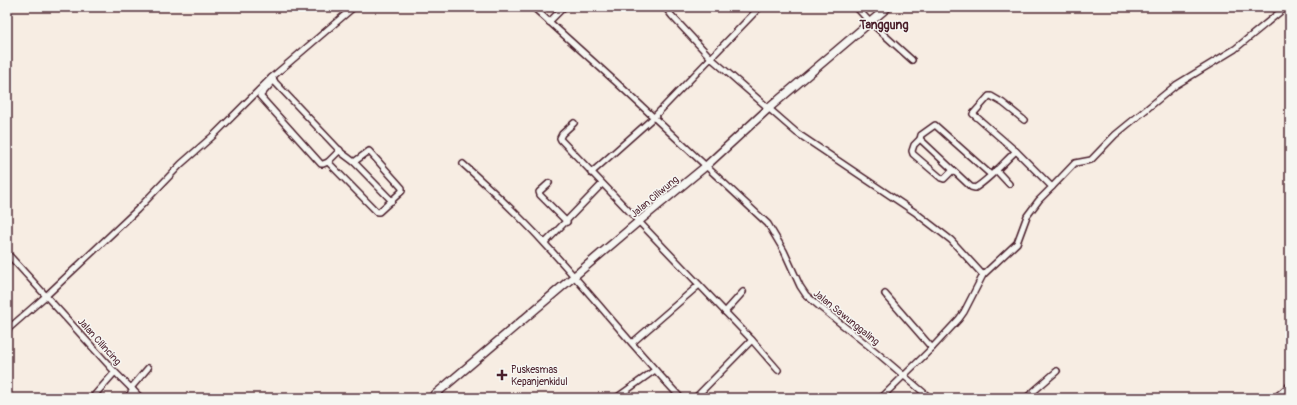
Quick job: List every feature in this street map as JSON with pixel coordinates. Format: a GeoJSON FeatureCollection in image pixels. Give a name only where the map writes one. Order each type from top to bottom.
{"type":"FeatureCollection","features":[{"type":"Feature","properties":{"kind":"main road","name":"Jalan Ciliwung"},"geometry":{"type":"LineString","coordinates":[[431,398],[706,166],[769,108],[888,7]]}},
{"type":"Feature","properties":{"kind":"street"},"geometry":{"type":"LineString","coordinates":[[7,330],[47,295],[137,210],[181,164],[214,135],[272,79],[354,7]]}},
{"type":"Feature","properties":{"kind":"street","name":"Jalan Sawunggaling"},"geometry":{"type":"LineString","coordinates":[[533,7],[654,117],[768,224],[784,251],[800,286],[806,295],[930,398]]}},
{"type":"Feature","properties":{"kind":"street"},"geometry":{"type":"LineString","coordinates":[[549,22],[564,7]]}},
{"type":"Feature","properties":{"kind":"street"},"geometry":{"type":"LineString","coordinates":[[665,7],[711,58],[797,133],[916,213],[951,240],[983,275]]}},
{"type":"Feature","properties":{"kind":"street"},"geometry":{"type":"LineString","coordinates":[[591,173],[654,117],[760,7]]}},
{"type":"Feature","properties":{"kind":"street"},"geometry":{"type":"LineString","coordinates":[[856,7],[870,22],[912,60]]}},
{"type":"Feature","properties":{"kind":"street"},"geometry":{"type":"LineString","coordinates":[[881,398],[932,348],[964,312],[983,275],[1018,243],[1027,216],[1039,200],[1076,163],[1091,160],[1115,135],[1176,85],[1235,49],[1286,7]]}},
{"type":"Feature","properties":{"kind":"street"},"geometry":{"type":"LineString","coordinates":[[272,79],[341,152],[354,162],[392,201]]}},
{"type":"Feature","properties":{"kind":"street"},"geometry":{"type":"LineString","coordinates":[[272,79],[260,93],[261,98],[322,164],[329,163],[341,152]]}},
{"type":"Feature","properties":{"kind":"street"},"geometry":{"type":"LineString","coordinates":[[1024,120],[1003,103],[991,96],[989,96],[973,114],[1016,151],[1052,187]]}},
{"type":"Feature","properties":{"kind":"street"},"geometry":{"type":"LineString","coordinates":[[574,123],[562,134],[560,138],[591,173],[752,340],[778,370]]}},
{"type":"Feature","properties":{"kind":"street"},"geometry":{"type":"LineString","coordinates":[[954,170],[944,179],[941,178],[913,154],[912,149],[920,139],[921,135],[935,125],[991,175]]}},
{"type":"Feature","properties":{"kind":"street"},"geometry":{"type":"LineString","coordinates":[[920,139],[971,187],[976,188],[1016,151]]}},
{"type":"Feature","properties":{"kind":"street"},"geometry":{"type":"LineString","coordinates":[[329,163],[377,212],[380,212],[402,191],[402,188],[369,151],[354,162]]}},
{"type":"Feature","properties":{"kind":"street"},"geometry":{"type":"LineString","coordinates":[[463,164],[492,190],[545,243],[681,398]]}},
{"type":"Feature","properties":{"kind":"street"},"geometry":{"type":"LineString","coordinates":[[996,170],[1009,184]]}},
{"type":"Feature","properties":{"kind":"street"},"geometry":{"type":"LineString","coordinates":[[549,183],[539,192],[540,195],[566,222]]}},
{"type":"Feature","properties":{"kind":"street"},"geometry":{"type":"LineString","coordinates":[[545,243],[602,184]]}},
{"type":"Feature","properties":{"kind":"street","name":"Jalan Cilincing"},"geometry":{"type":"LineString","coordinates":[[7,253],[141,398]]}},
{"type":"Feature","properties":{"kind":"street"},"geometry":{"type":"LineString","coordinates":[[632,343],[698,285]]}},
{"type":"Feature","properties":{"kind":"street"},"geometry":{"type":"LineString","coordinates":[[725,312],[743,292]]}},
{"type":"Feature","properties":{"kind":"street"},"geometry":{"type":"LineString","coordinates":[[885,294],[932,348]]}},
{"type":"Feature","properties":{"kind":"street"},"geometry":{"type":"LineString","coordinates":[[7,320],[12,325]]}},
{"type":"Feature","properties":{"kind":"street"},"geometry":{"type":"LineString","coordinates":[[695,398],[752,340]]}},
{"type":"Feature","properties":{"kind":"street"},"geometry":{"type":"LineString","coordinates":[[127,398],[148,368]]}},
{"type":"Feature","properties":{"kind":"street"},"geometry":{"type":"LineString","coordinates":[[616,398],[655,370]]}},
{"type":"Feature","properties":{"kind":"street"},"geometry":{"type":"LineString","coordinates":[[1026,398],[1057,371]]}},
{"type":"Feature","properties":{"kind":"street"},"geometry":{"type":"LineString","coordinates":[[92,398],[116,372]]}},
{"type":"Feature","properties":{"kind":"street"},"geometry":{"type":"LineString","coordinates":[[1274,398],[1290,385]]}},
{"type":"Feature","properties":{"kind":"place","name":"Puskesmas Kepanjenkidul"},"geometry":{"type":"Point","coordinates":[502,375]}},
{"type":"Feature","properties":{"kind":"district","name":"Tanggung"},"geometry":{"type":"Point","coordinates":[884,25]}}]}
